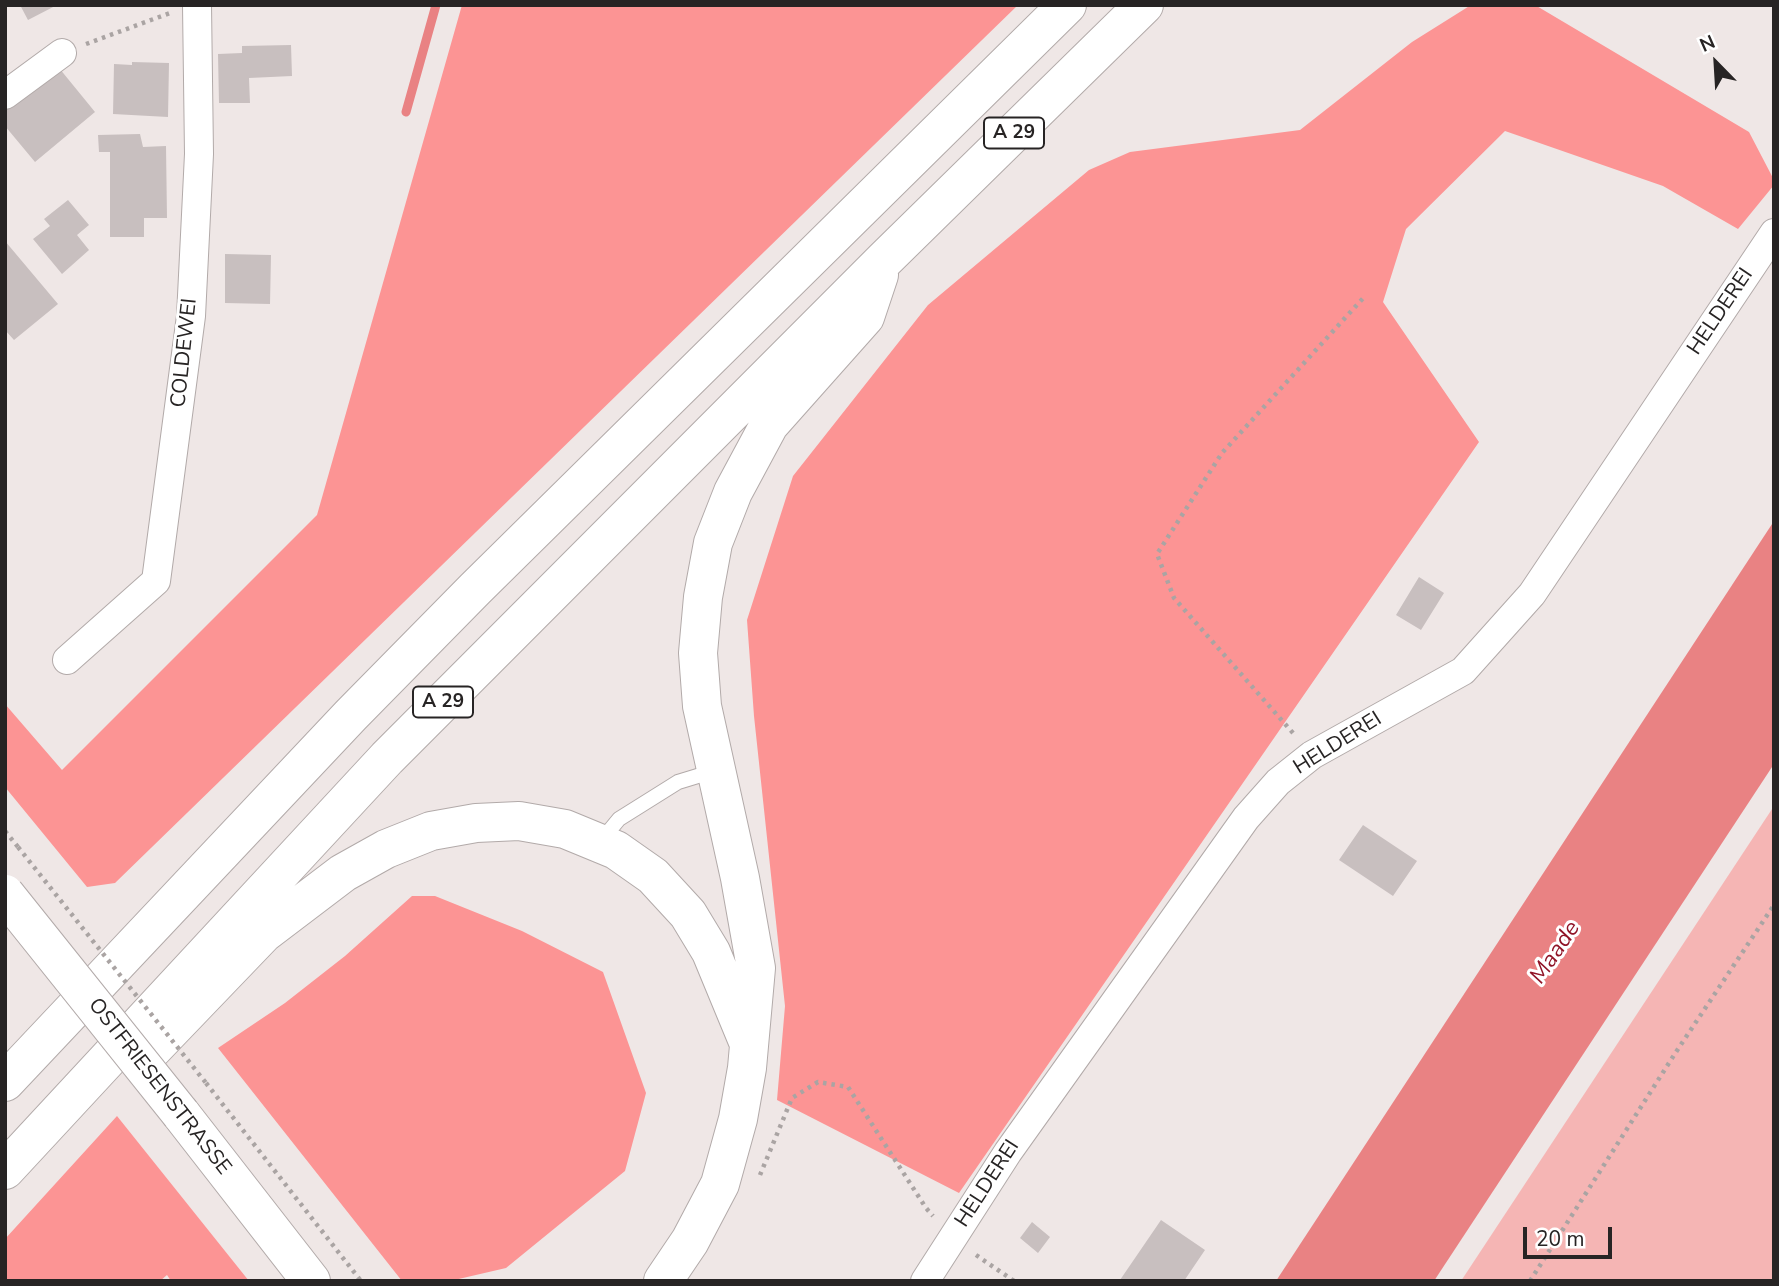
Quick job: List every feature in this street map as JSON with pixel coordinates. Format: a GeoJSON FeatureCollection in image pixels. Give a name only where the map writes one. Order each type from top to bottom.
{"type":"FeatureCollection","features":[{"type":"Feature","properties":{"kind":"main road","name":"A 29"},"geometry":{"type":"LineString","coordinates":[[5,1082],[465,598],[1067,5]]}},
{"type":"Feature","properties":{"kind":"main road","name":"A 29"},"geometry":{"type":"LineString","coordinates":[[10,1164],[387,758],[884,260],[1144,5]]}},
{"type":"Feature","properties":{"kind":"main road"},"geometry":{"type":"LineString","coordinates":[[663,1281],[690,1241],[720,1184],[738,1119],[747,1068],[756,968],[740,878],[702,706],[698,653],[703,597],[713,543],[733,492],[769,425],[865,317],[884,260]]}},
{"type":"Feature","properties":{"kind":"main road"},"geometry":{"type":"LineString","coordinates":[[10,1164],[83,1121],[264,933],[343,873],[386,849],[431,831],[476,823],[519,821],[565,829],[616,850],[653,876],[688,914],[711,952],[748,1043]]}},
{"type":"Feature","properties":{"kind":"main road","name":"OSTFRIESENSTRASSE"},"geometry":{"type":"LineString","coordinates":[[5,894],[311,1281]]}},
{"type":"Feature","properties":{"kind":"street","name":"COLDEWEI"},"geometry":{"type":"LineString","coordinates":[[67,660],[156,581],[191,316],[199,154],[188,8]]}},
{"type":"Feature","properties":{"kind":"street"},"geometry":{"type":"LineString","coordinates":[[5,95],[62,52]]}},
{"type":"Feature","properties":{"kind":"street","name":"HELDEREI"},"geometry":{"type":"LineString","coordinates":[[925,1281],[1008,1152],[1246,818],[1278,782],[1312,755],[1463,671],[1532,594],[1774,233]]}},
{"type":"Feature","properties":{"kind":"lane"},"geometry":{"type":"LineString","coordinates":[[599,843],[619,819],[678,782],[716,770]]}},
{"type":"Feature","properties":{"kind":"path"},"geometry":{"type":"LineString","coordinates":[[62,52],[188,8]]}},
{"type":"Feature","properties":{"kind":"path"},"geometry":{"type":"LineString","coordinates":[[1312,755],[1174,598],[1157,554],[1222,453],[1366,295]]}},
{"type":"Feature","properties":{"kind":"path"},"geometry":{"type":"LineString","coordinates":[[5,831],[361,1281]]}},
{"type":"Feature","properties":{"kind":"path"},"geometry":{"type":"LineString","coordinates":[[1530,1281],[1676,1052],[1774,905]]}},
{"type":"Feature","properties":{"kind":"path"},"geometry":{"type":"LineString","coordinates":[[757,1184],[792,1098],[818,1082],[848,1087],[926,1209],[976,1255],[1014,1281]]}},
{"type":"Feature","properties":{"kind":"shaded area"},"geometry":{"type":"Polygon","coordinates":[[[462,5],[1018,5],[115,883],[87,887],[5,787],[5,704],[62,770],[317,515],[462,5]]]}},
{"type":"Feature","properties":{"kind":"shaded area"},"geometry":{"type":"Polygon","coordinates":[[[1471,5],[1535,5],[1749,132],[1774,180],[1774,185],[1738,229],[1663,186],[1505,131],[1406,229],[1383,302],[1479,442],[959,1193],[777,1100],[785,1006],[754,716],[747,620],[793,476],[928,305],[1089,170],[1130,152],[1300,130],[1412,42],[1471,5]]]}},
{"type":"Feature","properties":{"kind":"shaded area"},"geometry":{"type":"Polygon","coordinates":[[[1774,806],[1774,1281],[1461,1281],[1774,806]]]}},
{"type":"Feature","properties":{"kind":"shaded area"},"geometry":{"type":"Polygon","coordinates":[[[412,896],[435,896],[522,931],[603,972],[646,1093],[625,1171],[506,1268],[450,1281],[402,1281],[218,1048],[285,1003],[345,956],[412,896]]]}},
{"type":"Feature","properties":{"kind":"shaded area"},"geometry":{"type":"Polygon","coordinates":[[[117,1116],[249,1281],[171,1281],[167,1275],[160,1281],[5,1281],[5,1239],[117,1116]]]}},
{"type":"Feature","properties":{"kind":"water","name":"Maade"},"geometry":{"type":"Polygon","coordinates":[[[1774,521],[1774,764],[1434,1281],[1276,1281],[1774,521]]]}},
{"type":"Feature","properties":{"kind":"building"},"geometry":{"type":"Polygon","coordinates":[[[20,5],[57,5],[28,20],[20,5]]]}},
{"type":"Feature","properties":{"kind":"building"},"geometry":{"type":"Polygon","coordinates":[[[291,45],[292,76],[249,78],[250,103],[219,103],[218,54],[242,53],[242,46],[291,45]]]}},
{"type":"Feature","properties":{"kind":"building"},"geometry":{"type":"Polygon","coordinates":[[[132,62],[169,63],[168,117],[113,114],[114,64],[132,65],[132,62]]]}},
{"type":"Feature","properties":{"kind":"building"},"geometry":{"type":"Polygon","coordinates":[[[55,63],[95,112],[35,162],[5,126],[5,104],[55,63]]]}},
{"type":"Feature","properties":{"kind":"building"},"geometry":{"type":"Polygon","coordinates":[[[140,134],[143,147],[166,146],[167,218],[144,218],[144,237],[110,237],[110,152],[99,152],[98,135],[140,134]]]}},
{"type":"Feature","properties":{"kind":"building"},"geometry":{"type":"Polygon","coordinates":[[[68,200],[89,225],[77,235],[89,250],[62,274],[33,239],[50,226],[44,219],[68,200]]]}},
{"type":"Feature","properties":{"kind":"building"},"geometry":{"type":"Polygon","coordinates":[[[5,241],[58,304],[14,340],[5,330],[5,241]]]}},
{"type":"Feature","properties":{"kind":"building"},"geometry":{"type":"Polygon","coordinates":[[[225,254],[271,255],[270,304],[225,303],[225,254]]]}},
{"type":"Feature","properties":{"kind":"building"},"geometry":{"type":"Polygon","coordinates":[[[1419,577],[1444,593],[1421,630],[1396,615],[1419,577]]]}},
{"type":"Feature","properties":{"kind":"building"},"geometry":{"type":"Polygon","coordinates":[[[1363,825],[1417,861],[1393,896],[1339,860],[1363,825]]]}},
{"type":"Feature","properties":{"kind":"building"},"geometry":{"type":"Polygon","coordinates":[[[1161,1220],[1205,1250],[1184,1281],[1120,1280],[1161,1220]]]}},
{"type":"Feature","properties":{"kind":"building"},"geometry":{"type":"Polygon","coordinates":[[[1032,1222],[1050,1237],[1038,1253],[1020,1238],[1032,1222]]]}},
{"type":"Feature","properties":{"kind":"waterway"},"geometry":{"type":"LineString","coordinates":[[406,112],[436,5]]}}]}
